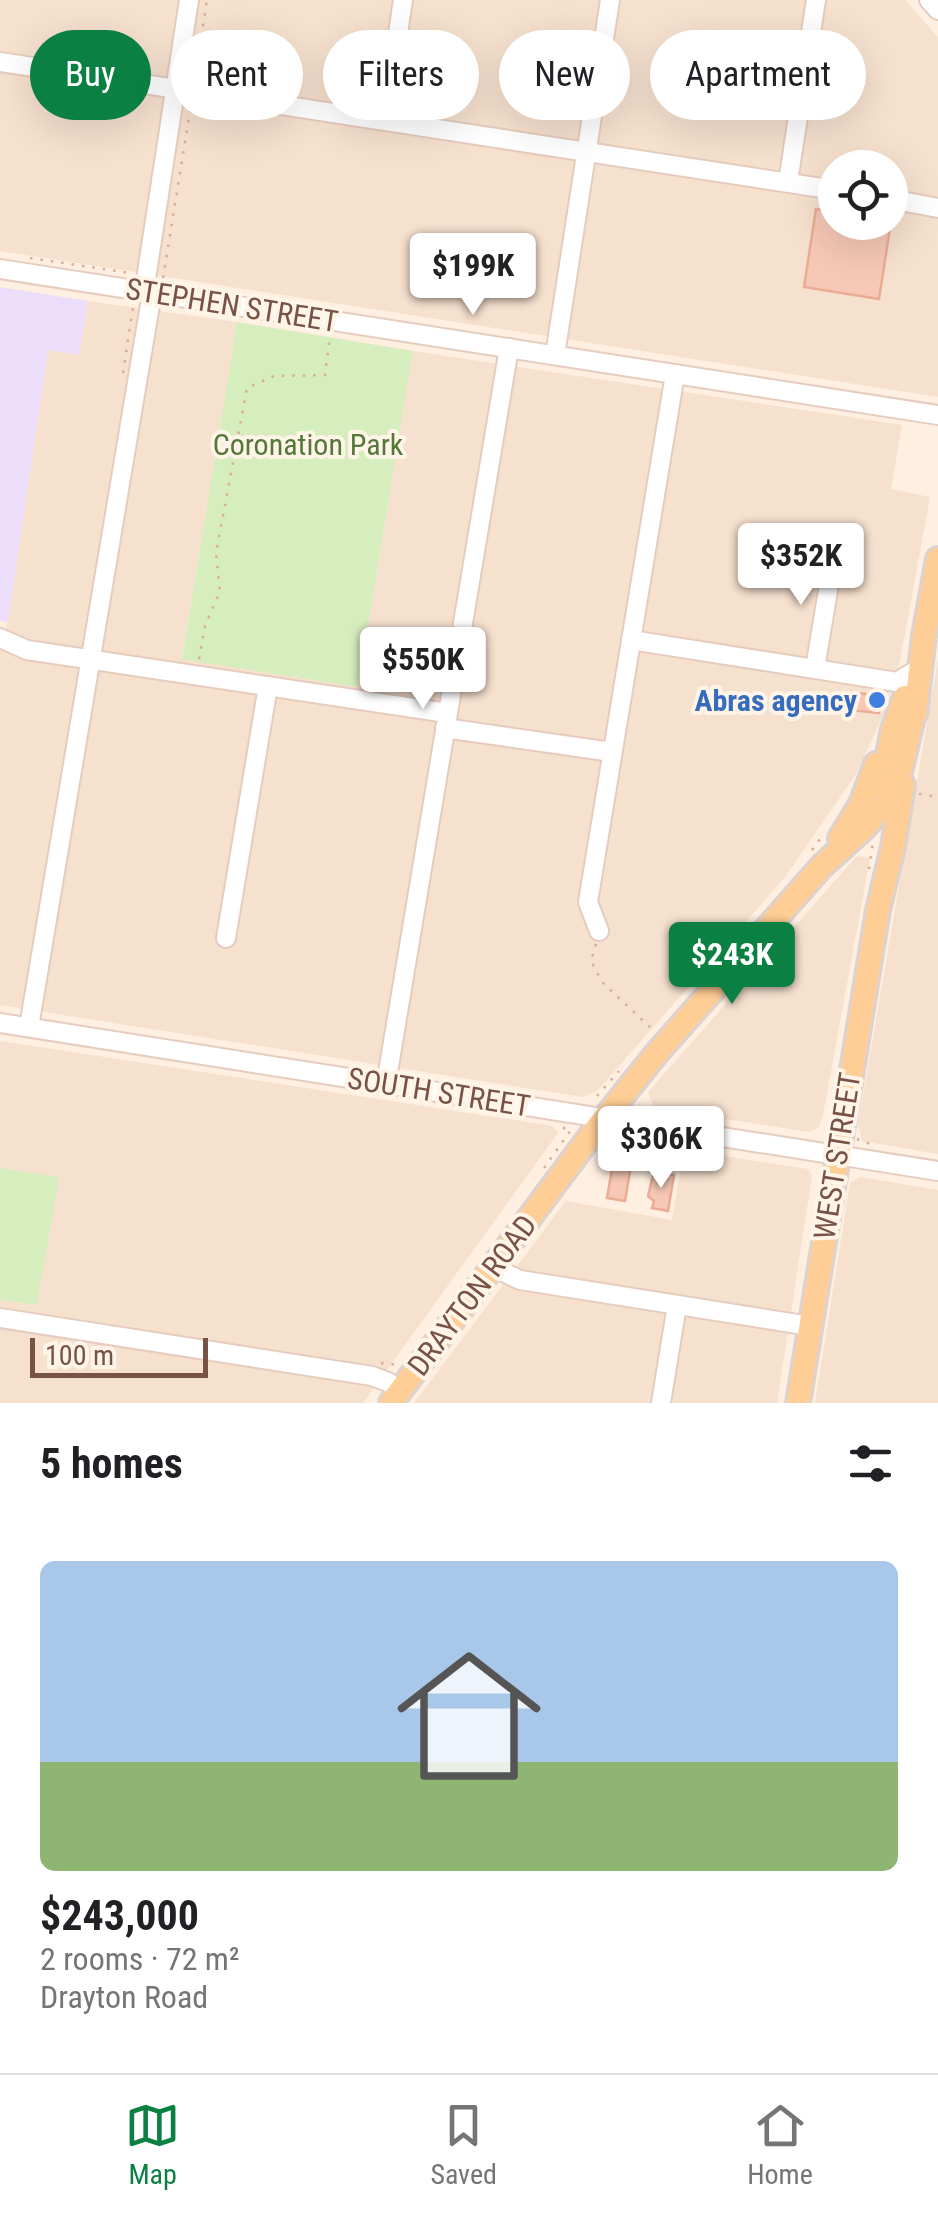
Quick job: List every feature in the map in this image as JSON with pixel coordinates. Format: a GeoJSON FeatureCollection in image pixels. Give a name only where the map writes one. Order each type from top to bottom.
{"type":"FeatureCollection","features":[{"type":"Feature","properties":{"kind":"main road"},"geometry":{"type":"LineString","coordinates":[[878,910],[893,848],[911,671],[938,565]]}},
{"type":"Feature","properties":{"kind":"main road"},"geometry":{"type":"LineString","coordinates":[[822,866],[861,804],[878,756],[909,703]]}},
{"type":"Feature","properties":{"kind":"main road"},"geometry":{"type":"LineString","coordinates":[[822,866],[892,797],[909,703]]}},
{"type":"Feature","properties":{"kind":"main road"},"geometry":{"type":"LineString","coordinates":[[878,910],[883,832],[881,790],[893,729]]}},
{"type":"Feature","properties":{"kind":"main road","name":"DRAYTON ROAD"},"geometry":{"type":"LineString","coordinates":[[396,1397],[605,1117],[822,866]]}},
{"type":"Feature","properties":{"kind":"main road","name":"WEST STREET"},"geometry":{"type":"LineString","coordinates":[[798,1403],[878,910]]}},
{"type":"Feature","properties":{"kind":"street"},"geometry":{"type":"LineString","coordinates":[[187,30],[189,0]]}},
{"type":"Feature","properties":{"kind":"street"},"geometry":{"type":"LineString","coordinates":[[398,30],[403,0]]}},
{"type":"Feature","properties":{"kind":"street"},"geometry":{"type":"LineString","coordinates":[[555,355],[610,0]]}},
{"type":"Feature","properties":{"kind":"street"},"geometry":{"type":"LineString","coordinates":[[788,182],[816,0]]}},
{"type":"Feature","properties":{"kind":"street"},"geometry":{"type":"LineString","coordinates":[[929,0],[938,10]]}},
{"type":"Feature","properties":{"kind":"street"},"geometry":{"type":"LineString","coordinates":[[0,62],[171,88]]}},
{"type":"Feature","properties":{"kind":"street"},"geometry":{"type":"LineString","coordinates":[[30,1027],[148,287],[179,120]]}},
{"type":"Feature","properties":{"kind":"street"},"geometry":{"type":"LineString","coordinates":[[384,120],[818,187]]}},
{"type":"Feature","properties":{"kind":"street"},"geometry":{"type":"LineString","coordinates":[[908,203],[938,208]]}},
{"type":"Feature","properties":{"kind":"street","name":"STEPHEN STREET"},"geometry":{"type":"LineString","coordinates":[[0,269],[148,287],[332,320],[938,415]]}},
{"type":"Feature","properties":{"kind":"street"},"geometry":{"type":"LineString","coordinates":[[386,1084],[509,348]]}},
{"type":"Feature","properties":{"kind":"street"},"geometry":{"type":"LineString","coordinates":[[599,932],[588,902],[675,374]]}},
{"type":"Feature","properties":{"kind":"street"},"geometry":{"type":"LineString","coordinates":[[815,668],[828,591],[827,549]]}},
{"type":"Feature","properties":{"kind":"street"},"geometry":{"type":"LineString","coordinates":[[0,638],[27,650],[268,686],[612,752]]}},
{"type":"Feature","properties":{"kind":"street"},"geometry":{"type":"LineString","coordinates":[[631,640],[815,668],[911,671],[909,703]]}},
{"type":"Feature","properties":{"kind":"street"},"geometry":{"type":"LineString","coordinates":[[226,938],[268,686]]}},
{"type":"Feature","properties":{"kind":"street","name":"SOUTH STREET"},"geometry":{"type":"LineString","coordinates":[[0,1023],[938,1172]]}},
{"type":"Feature","properties":{"kind":"street"},"geometry":{"type":"LineString","coordinates":[[494,1267],[520,1280],[810,1326]]}},
{"type":"Feature","properties":{"kind":"street"},"geometry":{"type":"LineString","coordinates":[[661,1403],[676,1305]]}},
{"type":"Feature","properties":{"kind":"street"},"geometry":{"type":"LineString","coordinates":[[0,1318],[372,1376],[388,1382],[396,1397]]}},
{"type":"Feature","properties":{"kind":"path"},"geometry":{"type":"LineString","coordinates":[[199,30],[207,0]]}},
{"type":"Feature","properties":{"kind":"path"},"geometry":{"type":"LineString","coordinates":[[20,256],[148,287],[165,279],[181,120]]}},
{"type":"Feature","properties":{"kind":"path"},"geometry":{"type":"LineString","coordinates":[[199,662],[205,626],[220,592],[216,553],[247,388],[274,376],[325,375],[332,320]]}},
{"type":"Feature","properties":{"kind":"path"},"geometry":{"type":"LineString","coordinates":[[913,792],[938,797]]}},
{"type":"Feature","properties":{"kind":"path"},"geometry":{"type":"LineString","coordinates":[[599,932],[591,961],[602,982],[654,1031]]}},
{"type":"Feature","properties":{"kind":"path"},"geometry":{"type":"LineString","coordinates":[[856,1139],[873,1145]]}},
{"type":"Feature","properties":{"kind":"shaded area"},"geometry":{"type":"Polygon","coordinates":[[[0,0],[905,0],[938,37],[938,397],[0,251],[0,0]]]}},
{"type":"Feature","properties":{"kind":"shaded area"},"geometry":{"type":"Polygon","coordinates":[[[0,287],[88,301],[79,355],[48,350],[8,622],[0,621],[0,287]]]}},
{"type":"Feature","properties":{"kind":"shaded area"},"geometry":{"type":"Polygon","coordinates":[[[88,301],[237,322],[182,658],[358,687],[413,351],[902,425],[891,489],[930,497],[900,661],[884,713],[856,774],[785,877],[598,1090],[583,1097],[0,1005],[0,648],[3,652],[48,349],[79,355],[88,301]]]}},
{"type":"Feature","properties":{"kind":"shaded area"},"geometry":{"type":"Polygon","coordinates":[[[938,660],[938,1154],[862,1141],[858,1124],[938,660]]]}},
{"type":"Feature","properties":{"kind":"shaded area"},"geometry":{"type":"Polygon","coordinates":[[[857,856],[870,858],[819,1127],[809,1132],[654,1108],[648,1092],[857,856]]]}},
{"type":"Feature","properties":{"kind":"shaded area"},"geometry":{"type":"Polygon","coordinates":[[[0,1041],[553,1126],[558,1133],[363,1403],[0,1403],[0,1300],[37,1305],[58,1178],[0,1168],[0,1041]]]}},
{"type":"Feature","properties":{"kind":"shaded area"},"geometry":{"type":"Polygon","coordinates":[[[684,1150],[808,1169],[812,1176],[777,1403],[414,1403],[566,1201],[672,1220],[684,1150]]]}},
{"type":"Feature","properties":{"kind":"shaded area"},"geometry":{"type":"Polygon","coordinates":[[[860,1177],[938,1190],[938,1403],[815,1403],[850,1183],[860,1177]]]}},
{"type":"Feature","properties":{"kind":"green space","name":"Coronation Park"},"geometry":{"type":"Polygon","coordinates":[[[237,322],[413,351],[358,687],[182,659],[237,322]]]}},
{"type":"Feature","properties":{"kind":"green space"},"geometry":{"type":"Polygon","coordinates":[[[0,1168],[59,1177],[37,1305],[0,1300],[0,1168]]]}},
{"type":"Feature","properties":{"kind":"building"},"geometry":{"type":"Polygon","coordinates":[[[816,209],[818,240],[888,240],[879,299],[804,287],[816,209]]]}},
{"type":"Feature","properties":{"kind":"building"},"geometry":{"type":"Polygon","coordinates":[[[873,691],[882,698],[879,713],[848,710],[851,692],[872,695],[873,691]]]}},
{"type":"Feature","properties":{"kind":"building"},"geometry":{"type":"Polygon","coordinates":[[[614,1157],[632,1160],[625,1201],[607,1198],[614,1157]]]}},
{"type":"Feature","properties":{"kind":"building"},"geometry":{"type":"Polygon","coordinates":[[[654,1172],[674,1175],[668,1211],[652,1208],[654,1201],[648,1196],[654,1172]]]}},
{"type":"Feature","properties":{"kind":"place","name":"Abras agency"},"geometry":{"type":"Point","coordinates":[877,700]}}]}
